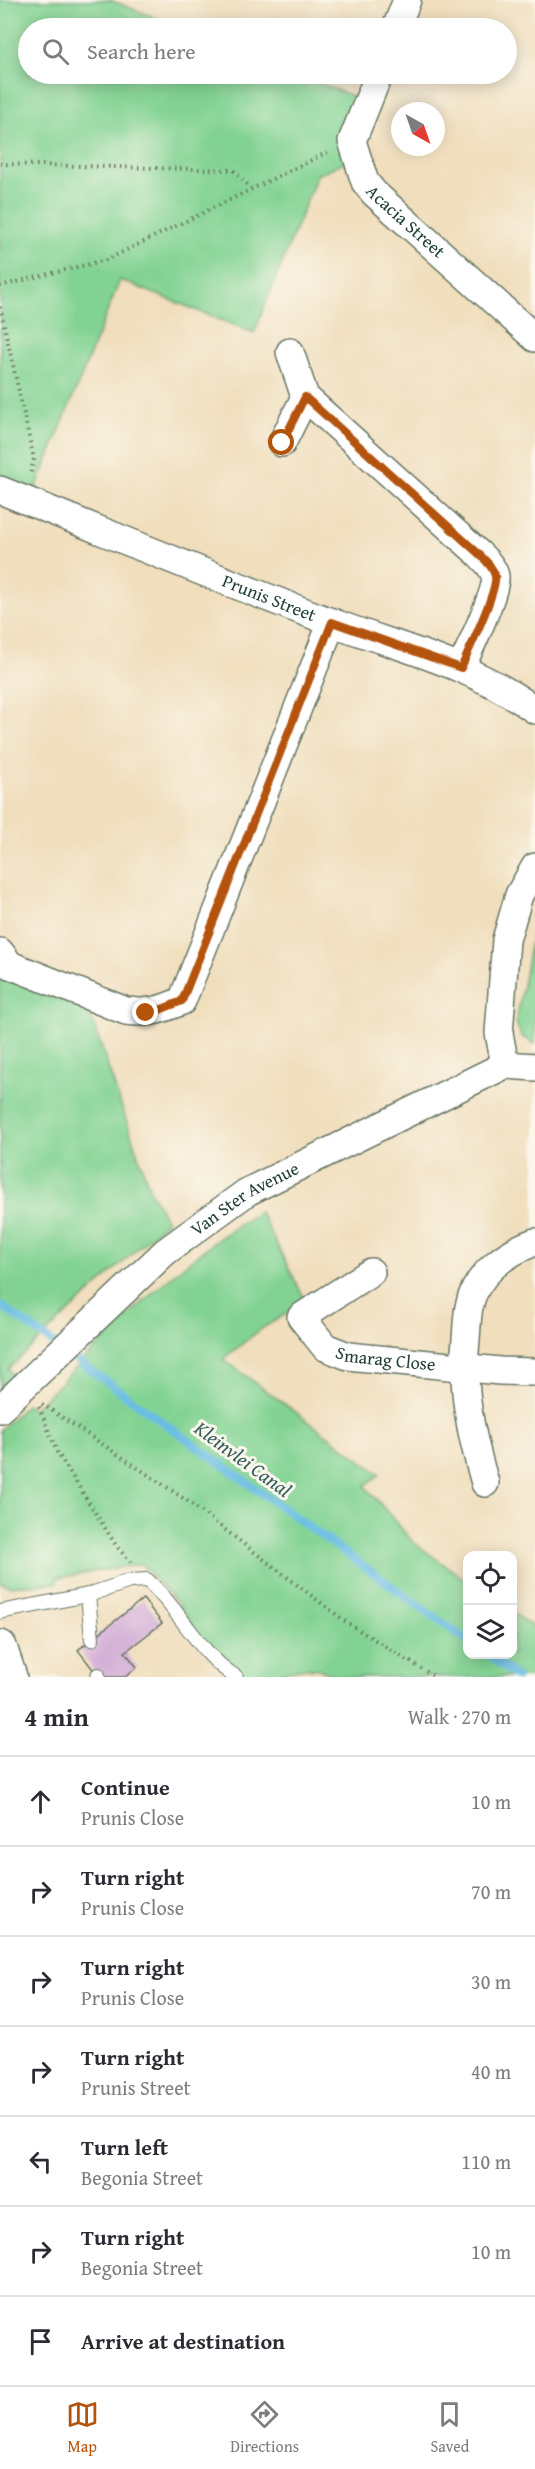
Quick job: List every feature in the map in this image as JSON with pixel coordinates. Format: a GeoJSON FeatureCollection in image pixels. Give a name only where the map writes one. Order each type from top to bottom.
{"type":"FeatureCollection","features":[{"type":"Feature","properties":{"kind":"street"},"geometry":{"type":"LineString","coordinates":[[400,18],[407,0]]}},
{"type":"Feature","properties":{"kind":"street"},"geometry":{"type":"LineString","coordinates":[[352,141],[375,84]]}},
{"type":"Feature","properties":{"kind":"street","name":"Acacia Street"},"geometry":{"type":"LineString","coordinates":[[352,141],[362,175],[374,193],[535,338]]}},
{"type":"Feature","properties":{"kind":"street"},"geometry":{"type":"LineString","coordinates":[[290,352],[305,397],[492,568],[496,578],[493,592],[461,668]]}},
{"type":"Feature","properties":{"kind":"street"},"geometry":{"type":"LineString","coordinates":[[282,443],[305,397]]}},
{"type":"Feature","properties":{"kind":"street","name":"Prunis Street"},"geometry":{"type":"LineString","coordinates":[[10,494],[332,622],[461,668],[511,693],[535,710]]}},
{"type":"Feature","properties":{"kind":"street"},"geometry":{"type":"LineString","coordinates":[[0,952],[10,965],[126,1011],[146,1013],[182,1001],[332,622]]}},
{"type":"Feature","properties":{"kind":"street"},"geometry":{"type":"LineString","coordinates":[[535,867],[519,895],[506,940],[499,1033],[505,1065],[535,1067]]}},
{"type":"Feature","properties":{"kind":"street","name":"Van Ster Avenue"},"geometry":{"type":"LineString","coordinates":[[0,1409],[165,1252],[247,1192],[505,1065]]}},
{"type":"Feature","properties":{"kind":"street"},"geometry":{"type":"LineString","coordinates":[[485,1483],[468,1416],[463,1368],[469,1305],[480,1282],[490,1269],[503,1258],[535,1242]]}},
{"type":"Feature","properties":{"kind":"street","name":"Smarag Close"},"geometry":{"type":"LineString","coordinates":[[371,1272],[301,1317],[319,1341],[326,1347],[348,1356],[463,1368]]}},
{"type":"Feature","properties":{"kind":"street"},"geometry":{"type":"LineString","coordinates":[[463,1368],[533,1372]]}},
{"type":"Feature","properties":{"kind":"street"},"geometry":{"type":"LineString","coordinates":[[0,1647],[10,1677]]}},
{"type":"Feature","properties":{"kind":"lane"},"geometry":{"type":"LineString","coordinates":[[0,1612],[88,1595],[130,1581],[147,1580],[162,1593],[215,1662],[236,1677]]}},
{"type":"Feature","properties":{"kind":"lane"},"geometry":{"type":"LineString","coordinates":[[88,1595],[92,1639]]}},
{"type":"Feature","properties":{"kind":"path"},"geometry":{"type":"LineString","coordinates":[[0,286],[106,260],[250,188],[352,141]]}},
{"type":"Feature","properties":{"kind":"path"},"geometry":{"type":"LineString","coordinates":[[0,164],[233,170],[250,188]]}},
{"type":"Feature","properties":{"kind":"path"},"geometry":{"type":"LineString","coordinates":[[0,307],[34,459],[32,469],[10,494]]}},
{"type":"Feature","properties":{"kind":"path"},"geometry":{"type":"LineString","coordinates":[[147,1580],[117,1547],[57,1452],[37,1400],[186,1500],[346,1622],[435,1677]]}},
{"type":"Feature","properties":{"kind":"green space"},"geometry":{"type":"Polygon","coordinates":[[[0,0],[110,0],[156,18],[18,18],[18,84],[321,84],[360,99],[348,160],[317,175],[254,333],[120,280],[35,491],[0,478],[0,0]]]}},
{"type":"Feature","properties":{"kind":"green space"},"geometry":{"type":"Polygon","coordinates":[[[535,920],[535,1044],[521,1036],[516,1022],[535,920]]]}},
{"type":"Feature","properties":{"kind":"green space"},"geometry":{"type":"Polygon","coordinates":[[[0,967],[87,1005],[150,1190],[167,1221],[8,1369],[13,1375],[0,1387],[0,967]]]}},
{"type":"Feature","properties":{"kind":"green space"},"geometry":{"type":"Polygon","coordinates":[[[260,1212],[306,1302],[261,1329],[223,1359],[380,1474],[365,1486],[413,1542],[463,1578],[463,1659],[517,1659],[517,1616],[535,1629],[535,1677],[336,1677],[319,1669],[306,1668],[284,1672],[273,1677],[239,1677],[202,1640],[177,1603],[141,1564],[57,1578],[57,1583],[8,1586],[0,1583],[0,1430],[27,1404],[34,1409],[141,1303],[198,1254],[260,1212]]]}},
{"type":"Feature","properties":{"kind":"building"},"geometry":{"type":"Polygon","coordinates":[[[143,1599],[162,1623],[125,1652],[137,1667],[125,1677],[99,1677],[78,1650],[143,1599]]]}},
{"type":"Feature","properties":{"kind":"waterway","name":"Kleinvlei Canal"},"geometry":{"type":"LineString","coordinates":[[0,1305],[463,1637]]}},
{"type":"Feature","properties":{"kind":"waterway","name":"Kleinvlei Canal"},"geometry":{"type":"LineString","coordinates":[[493,1659],[517,1677]]}},
{"type":"Feature","properties":{"kind":"route"},"geometry":{"type":"LineString","coordinates":[[146,1013],[182,1001],[332,622],[461,668],[493,592],[496,578],[492,568],[479,554],[305,397],[282,443]]}}]}
